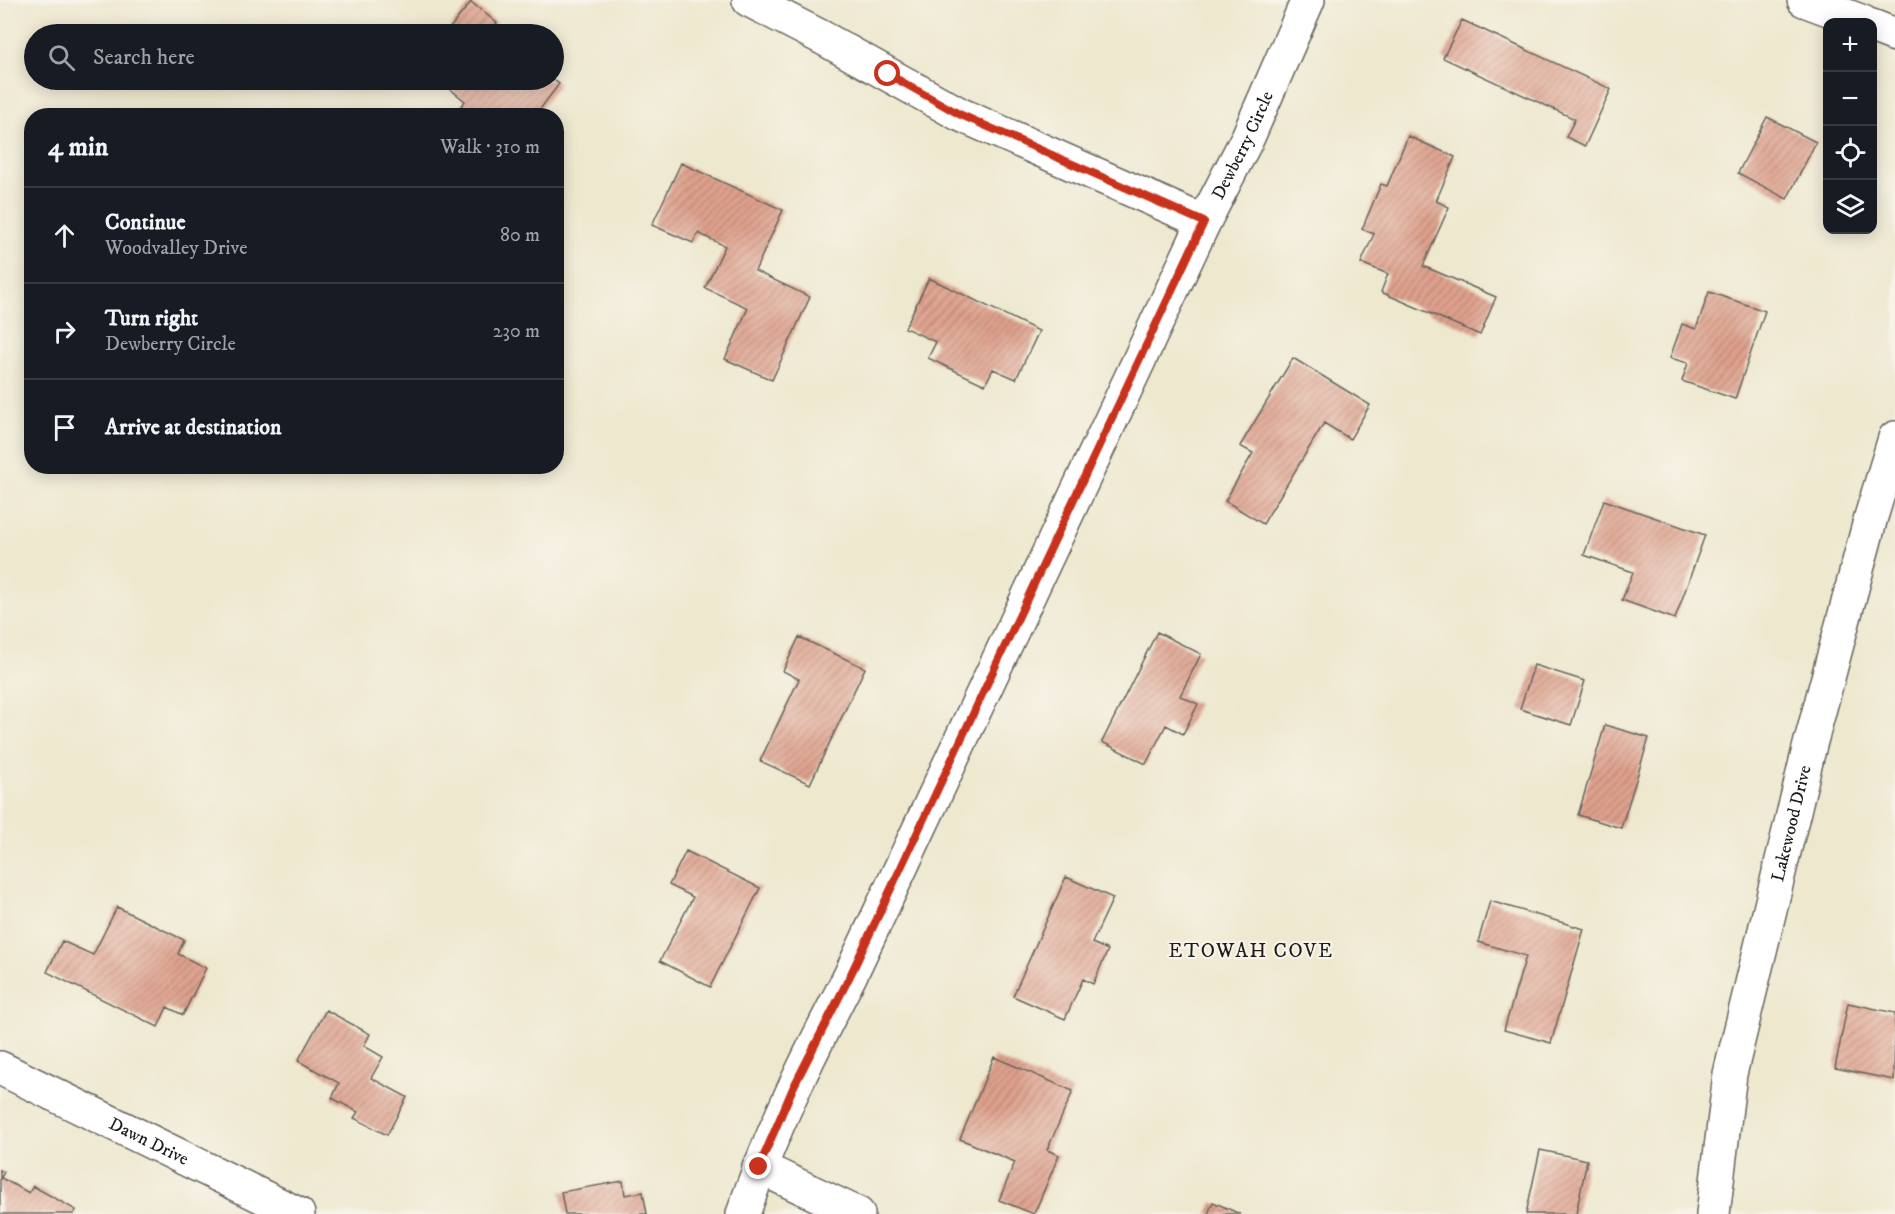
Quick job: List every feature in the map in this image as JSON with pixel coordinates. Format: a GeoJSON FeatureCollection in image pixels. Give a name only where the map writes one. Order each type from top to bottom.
{"type":"FeatureCollection","features":[{"type":"Feature","properties":{"kind":"street"},"geometry":{"type":"LineString","coordinates":[[748,0],[823,38],[959,114],[1204,222]]}},
{"type":"Feature","properties":{"kind":"street","name":"Dewberry Circle"},"geometry":{"type":"LineString","coordinates":[[743,1214],[759,1167],[793,1088],[850,976],[1204,222],[1248,137],[1308,0]]}},
{"type":"Feature","properties":{"kind":"street"},"geometry":{"type":"LineString","coordinates":[[1804,0],[1852,18]]}},
{"type":"Feature","properties":{"kind":"street"},"geometry":{"type":"LineString","coordinates":[[1877,28],[1895,35]]}},
{"type":"Feature","properties":{"kind":"street","name":"Lakewood Drive"},"geometry":{"type":"LineString","coordinates":[[1713,1214],[1730,1074],[1810,745],[1871,517],[1895,438]]}},
{"type":"Feature","properties":{"kind":"street","name":"Dawn Drive"},"geometry":{"type":"LineString","coordinates":[[0,1068],[298,1214]]}},
{"type":"Feature","properties":{"kind":"street"},"geometry":{"type":"LineString","coordinates":[[759,1167],[858,1214]]}},
{"type":"Feature","properties":{"kind":"building"},"geometry":{"type":"Polygon","coordinates":[[[471,2],[497,23],[496,24],[453,24],[471,2]]]}},
{"type":"Feature","properties":{"kind":"building"},"geometry":{"type":"Polygon","coordinates":[[[1462,20],[1611,89],[1585,146],[1566,137],[1575,119],[1443,58],[1462,20]]]}},
{"type":"Feature","properties":{"kind":"building"},"geometry":{"type":"Polygon","coordinates":[[[451,90],[554,90],[541,108],[459,108],[465,101],[451,90]]]}},
{"type":"Feature","properties":{"kind":"building"},"geometry":{"type":"Polygon","coordinates":[[[1767,117],[1816,142],[1787,199],[1738,173],[1767,117]]]}},
{"type":"Feature","properties":{"kind":"building"},"geometry":{"type":"Polygon","coordinates":[[[1408,136],[1455,157],[1436,201],[1449,207],[1423,266],[1496,297],[1480,335],[1381,292],[1388,274],[1361,263],[1374,234],[1362,229],[1381,184],[1387,186],[1408,136]]]}},
{"type":"Feature","properties":{"kind":"building"},"geometry":{"type":"Polygon","coordinates":[[[681,163],[783,210],[755,271],[810,297],[772,380],[725,359],[748,308],[705,288],[725,246],[698,233],[693,243],[652,225],[681,163]]]}},
{"type":"Feature","properties":{"kind":"building"},"geometry":{"type":"Polygon","coordinates":[[[929,278],[1039,331],[1016,379],[993,369],[985,385],[928,358],[936,342],[905,328],[929,278]]]}},
{"type":"Feature","properties":{"kind":"building"},"geometry":{"type":"Polygon","coordinates":[[[1709,292],[1765,311],[1735,399],[1682,381],[1688,363],[1670,358],[1682,324],[1696,329],[1709,292]]]}},
{"type":"Feature","properties":{"kind":"building"},"geometry":{"type":"Polygon","coordinates":[[[1293,358],[1370,405],[1350,439],[1324,423],[1263,524],[1225,501],[1253,453],[1240,446],[1293,358]]]}},
{"type":"Feature","properties":{"kind":"building"},"geometry":{"type":"Polygon","coordinates":[[[1604,500],[1705,535],[1675,619],[1622,600],[1633,572],[1584,555],[1604,500]]]}},
{"type":"Feature","properties":{"kind":"building"},"geometry":{"type":"Polygon","coordinates":[[[1157,632],[1201,654],[1180,696],[1198,704],[1183,734],[1166,725],[1146,764],[1102,742],[1157,632]]]}},
{"type":"Feature","properties":{"kind":"building"},"geometry":{"type":"Polygon","coordinates":[[[799,637],[865,668],[810,784],[760,761],[799,679],[783,671],[799,637]]]}},
{"type":"Feature","properties":{"kind":"building"},"geometry":{"type":"Polygon","coordinates":[[[1534,665],[1585,681],[1571,725],[1520,709],[1534,665]]]}},
{"type":"Feature","properties":{"kind":"building"},"geometry":{"type":"Polygon","coordinates":[[[1605,725],[1649,738],[1621,828],[1578,815],[1605,725]]]}},
{"type":"Feature","properties":{"kind":"building"},"geometry":{"type":"Polygon","coordinates":[[[686,851],[760,888],[710,987],[660,961],[693,897],[669,885],[686,851]]]}},
{"type":"Feature","properties":{"kind":"building"},"geometry":{"type":"Polygon","coordinates":[[[1066,877],[1113,898],[1092,943],[1108,950],[1093,984],[1083,979],[1065,1019],[1013,996],[1066,877]]]}},
{"type":"Feature","properties":{"kind":"building"},"geometry":{"type":"Polygon","coordinates":[[[1490,901],[1584,929],[1551,1043],[1504,1030],[1526,956],[1478,942],[1490,901]]]}},
{"type":"Feature","properties":{"kind":"building"},"geometry":{"type":"Polygon","coordinates":[[[117,907],[184,940],[178,954],[206,968],[183,1015],[167,1007],[158,1027],[47,972],[62,941],[93,955],[117,907]]]}},
{"type":"Feature","properties":{"kind":"building"},"geometry":{"type":"Polygon","coordinates":[[[1848,1003],[1895,1013],[1894,1080],[1835,1068],[1848,1003]]]}},
{"type":"Feature","properties":{"kind":"building"},"geometry":{"type":"Polygon","coordinates":[[[326,1010],[370,1034],[364,1046],[383,1057],[371,1078],[407,1097],[387,1135],[354,1118],[358,1112],[332,1098],[339,1083],[298,1061],[326,1010]]]}},
{"type":"Feature","properties":{"kind":"building"},"geometry":{"type":"Polygon","coordinates":[[[994,1057],[1073,1091],[1047,1150],[1059,1155],[1034,1214],[999,1200],[1015,1162],[960,1139],[994,1057]]]}},
{"type":"Feature","properties":{"kind":"building"},"geometry":{"type":"Polygon","coordinates":[[[1540,1150],[1587,1160],[1576,1214],[1526,1214],[1540,1150]]]}},
{"type":"Feature","properties":{"kind":"building"},"geometry":{"type":"Polygon","coordinates":[[[0,1170],[4,1172],[1,1178],[29,1193],[33,1186],[76,1210],[74,1214],[0,1214],[0,1170]]]}},
{"type":"Feature","properties":{"kind":"building"},"geometry":{"type":"Polygon","coordinates":[[[623,1181],[625,1195],[643,1192],[647,1214],[565,1214],[561,1192],[623,1181]]]}},
{"type":"Feature","properties":{"kind":"building"},"geometry":{"type":"Polygon","coordinates":[[[1213,1202],[1240,1214],[1208,1214],[1213,1202]]]}},
{"type":"Feature","properties":{"kind":"district","name":"ETOWAH COVE"},"geometry":{"type":"Point","coordinates":[1251,950]}},
{"type":"Feature","properties":{"kind":"route"},"geometry":{"type":"LineString","coordinates":[[759,1167],[793,1088],[850,976],[1204,222],[959,114],[888,74]]}}]}
